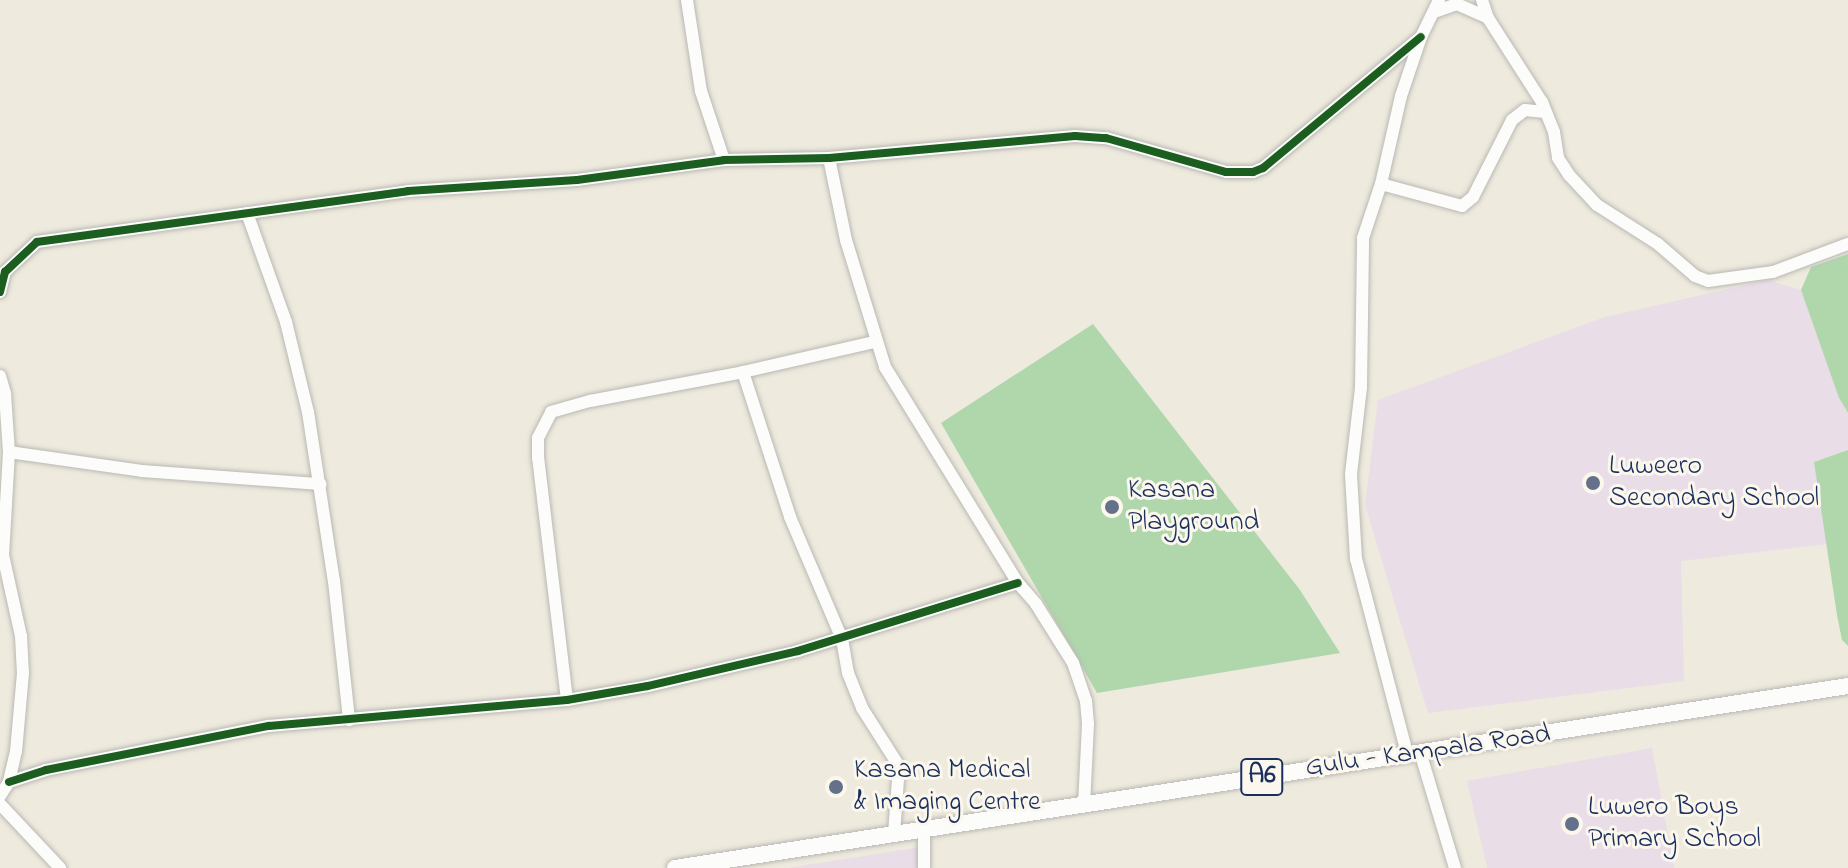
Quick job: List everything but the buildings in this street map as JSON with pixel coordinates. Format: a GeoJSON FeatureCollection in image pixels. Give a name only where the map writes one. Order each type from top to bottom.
{"type":"FeatureCollection","features":[{"type":"Feature","properties":{"kind":"main road","name":"Gulu - Kampala Road"},"geometry":{"type":"LineString","coordinates":[[675,868],[1848,686]]}},
{"type":"Feature","properties":{"kind":"street"},"geometry":{"type":"LineString","coordinates":[[687,0],[701,91],[724,160]]}},
{"type":"Feature","properties":{"kind":"street"},"geometry":{"type":"LineString","coordinates":[[1482,0],[1488,18],[1545,112],[1554,132],[1558,158],[1587,194],[1615,218],[1670,252],[1701,280],[1773,272],[1848,244]]}},
{"type":"Feature","properties":{"kind":"street"},"geometry":{"type":"LineString","coordinates":[[1455,868],[1413,753],[1356,559],[1351,492],[1361,388],[1363,238],[1381,184],[1401,96],[1421,37],[1436,6],[1465,5],[1488,18]]}},
{"type":"Feature","properties":{"kind":"street"},"geometry":{"type":"LineString","coordinates":[[0,292],[5,272],[37,242],[408,191],[577,180],[724,160],[829,158],[1075,136],[1106,138],[1226,172],[1253,172],[1263,168],[1421,37]]}},
{"type":"Feature","properties":{"kind":"street"},"geometry":{"type":"LineString","coordinates":[[1381,184],[1462,206],[1473,197],[1512,120],[1525,110],[1545,112]]}},
{"type":"Feature","properties":{"kind":"street"},"geometry":{"type":"LineString","coordinates":[[829,158],[835,199],[861,280],[874,342],[898,391],[1018,583],[1059,638],[1079,679],[1088,724],[1084,806]]}},
{"type":"Feature","properties":{"kind":"street"},"geometry":{"type":"LineString","coordinates":[[247,213],[286,322],[321,484],[349,720]]}},
{"type":"Feature","properties":{"kind":"street"},"geometry":{"type":"LineString","coordinates":[[567,700],[538,458],[538,438],[551,412],[590,401],[743,372],[874,342]]}},
{"type":"Feature","properties":{"kind":"street"},"geometry":{"type":"LineString","coordinates":[[743,372],[790,517],[842,639],[848,673],[862,708],[899,766],[894,834]]}},
{"type":"Feature","properties":{"kind":"street"},"geometry":{"type":"LineString","coordinates":[[0,376],[5,394],[9,452],[3,555],[21,636],[23,673],[23,700],[9,782],[0,796]]}},
{"type":"Feature","properties":{"kind":"street"},"geometry":{"type":"LineString","coordinates":[[9,452],[142,471],[321,484]]}},
{"type":"Feature","properties":{"kind":"street"},"geometry":{"type":"LineString","coordinates":[[9,782],[46,770],[269,726],[567,700],[648,686],[842,639],[1018,583]]}},
{"type":"Feature","properties":{"kind":"street"},"geometry":{"type":"LineString","coordinates":[[0,804],[60,868]]}},
{"type":"Feature","properties":{"kind":"street"},"geometry":{"type":"LineString","coordinates":[[924,830],[924,868]]}},
{"type":"Feature","properties":{"kind":"shaded area","name":"Luweero Secondary School"},"geometry":{"type":"Polygon","coordinates":[[[1768,280],[1801,290],[1839,398],[1848,414],[1848,450],[1814,462],[1827,544],[1681,561],[1684,681],[1428,713],[1365,505],[1378,400],[1605,317],[1768,280]]]}},
{"type":"Feature","properties":{"kind":"shaded area","name":"Luwero Boys Primary School"},"geometry":{"type":"Polygon","coordinates":[[[1652,748],[1674,868],[1487,868],[1467,781],[1652,748]]]}},
{"type":"Feature","properties":{"kind":"shaded area"},"geometry":{"type":"Polygon","coordinates":[[[927,846],[927,868],[788,868],[927,846]]]}},
{"type":"Feature","properties":{"kind":"green space"},"geometry":{"type":"Polygon","coordinates":[[[1848,254],[1848,413],[1839,398],[1801,290],[1811,267],[1848,254]]]}},
{"type":"Feature","properties":{"kind":"green space","name":"Kasana Playground"},"geometry":{"type":"Polygon","coordinates":[[[1093,324],[1300,590],[1340,653],[1097,693],[941,423],[1093,324]]]}},
{"type":"Feature","properties":{"kind":"green space"},"geometry":{"type":"Polygon","coordinates":[[[1848,450],[1848,646],[1842,640],[1837,615],[1814,462],[1848,450]]]}},
{"type":"Feature","properties":{"kind":"cycle path"},"geometry":{"type":"LineString","coordinates":[[0,292],[5,272],[37,242],[408,191],[577,180],[724,160],[829,158],[1075,136],[1106,138],[1226,172],[1253,172],[1263,168],[1421,37]]}},
{"type":"Feature","properties":{"kind":"cycle path"},"geometry":{"type":"LineString","coordinates":[[9,782],[46,770],[269,726],[567,700],[648,686],[798,651],[1018,583]]}},
{"type":"Feature","properties":{"kind":"place","name":"Luweero Secondary School"},"geometry":{"type":"Point","coordinates":[1593,483]}},
{"type":"Feature","properties":{"kind":"place","name":"Kasana Playground"},"geometry":{"type":"Point","coordinates":[1112,507]}},
{"type":"Feature","properties":{"kind":"place","name":"Kasana Medical & Imaging Centre"},"geometry":{"type":"Point","coordinates":[836,787]}},
{"type":"Feature","properties":{"kind":"place","name":"Luwero Boys Primary School"},"geometry":{"type":"Point","coordinates":[1572,824]}}]}
